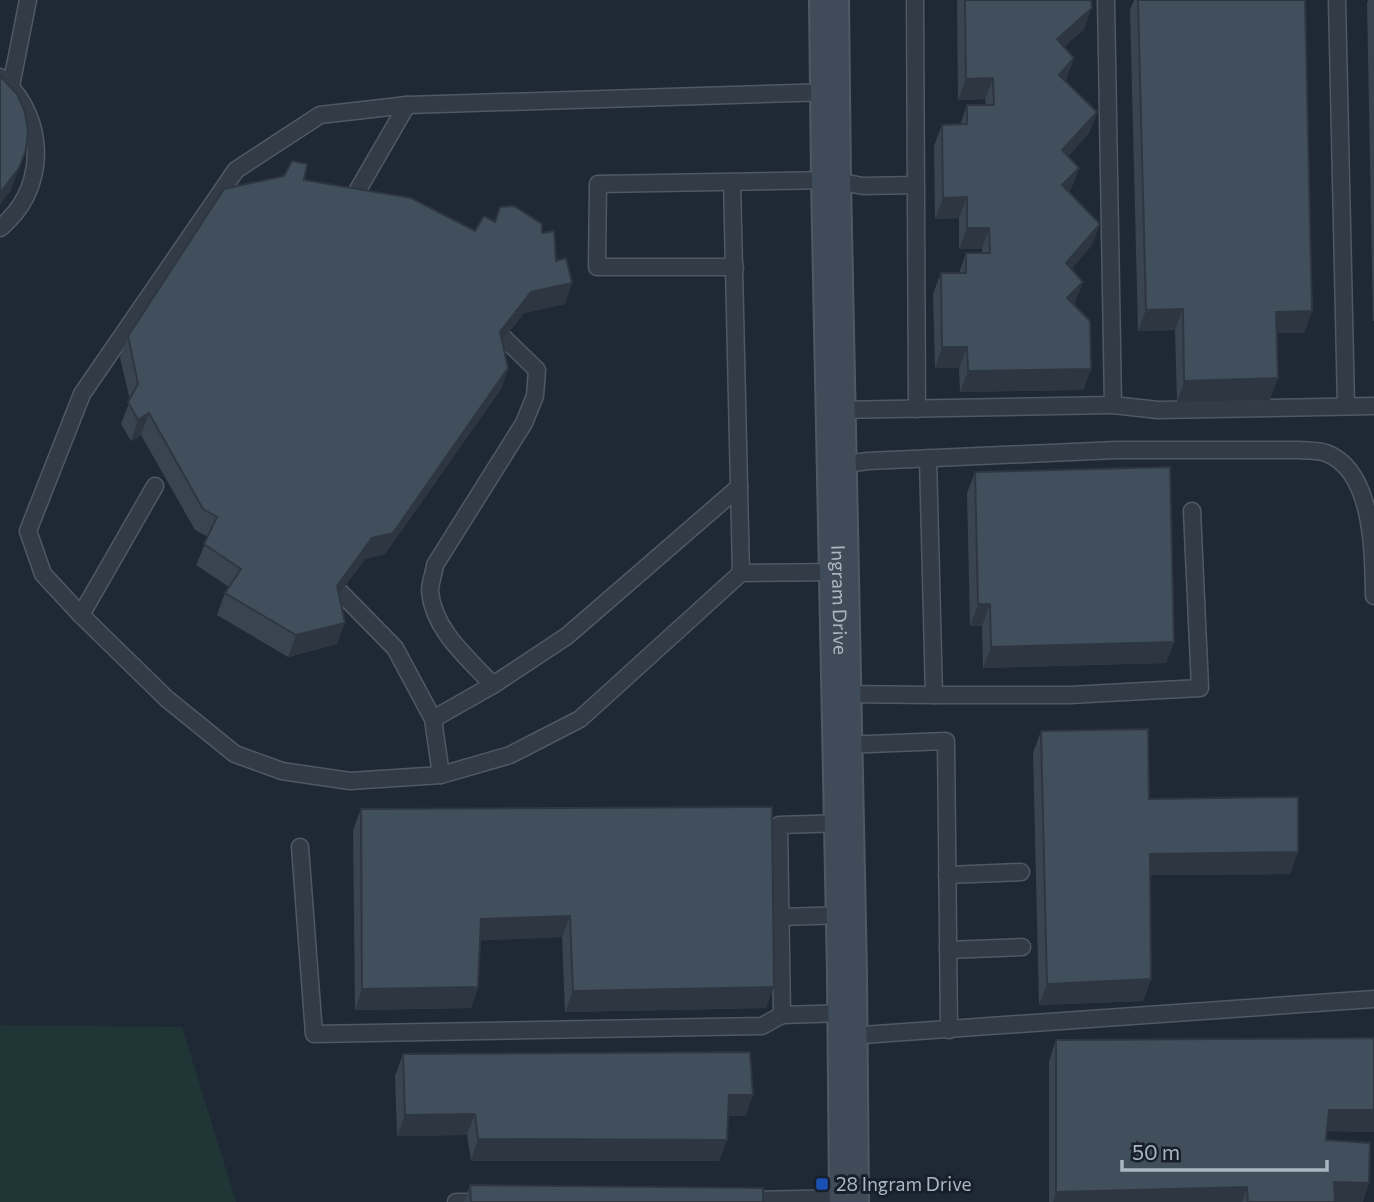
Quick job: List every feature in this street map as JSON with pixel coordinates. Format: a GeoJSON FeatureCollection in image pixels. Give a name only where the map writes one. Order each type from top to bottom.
{"type":"FeatureCollection","features":[{"type":"Feature","properties":{"kind":"street","name":"Ingram Drive"},"geometry":{"type":"LineString","coordinates":[[829,0],[849,1200]]}},
{"type":"Feature","properties":{"kind":"lane"},"geometry":{"type":"LineString","coordinates":[[0,228],[24,202],[35,173],[37,142],[28,112],[6,82],[28,0]]}},
{"type":"Feature","properties":{"kind":"lane"},"geometry":{"type":"LineString","coordinates":[[915,0],[917,409]]}},
{"type":"Feature","properties":{"kind":"lane"},"geometry":{"type":"LineString","coordinates":[[1105,0],[1113,405]]}},
{"type":"Feature","properties":{"kind":"lane"},"geometry":{"type":"LineString","coordinates":[[1337,0],[1346,406]]}},
{"type":"Feature","properties":{"kind":"lane"},"geometry":{"type":"LineString","coordinates":[[830,92],[407,105],[320,115],[236,170],[82,394],[28,531],[43,574],[81,615],[167,699],[235,754],[282,771],[350,781],[442,775],[510,755],[580,719],[741,573],[839,572]]}},
{"type":"Feature","properties":{"kind":"lane"},"geometry":{"type":"LineString","coordinates":[[352,200],[407,105]]}},
{"type":"Feature","properties":{"kind":"lane"},"geometry":{"type":"LineString","coordinates":[[735,267],[597,267],[598,184],[831,180],[863,186],[916,185]]}},
{"type":"Feature","properties":{"kind":"lane"},"geometry":{"type":"LineString","coordinates":[[732,182],[741,573]]}},
{"type":"Feature","properties":{"kind":"lane"},"geometry":{"type":"LineString","coordinates":[[493,685],[450,638],[435,611],[430,590],[435,565],[524,423],[535,396],[537,370],[504,338]]}},
{"type":"Feature","properties":{"kind":"lane"},"geometry":{"type":"LineString","coordinates":[[836,410],[1113,405],[1158,410],[1374,406]]}},
{"type":"Feature","properties":{"kind":"lane"},"geometry":{"type":"LineString","coordinates":[[838,465],[928,458],[1116,450],[1298,450],[1326,453],[1350,469],[1361,484],[1373,543],[1374,596]]}},
{"type":"Feature","properties":{"kind":"lane"},"geometry":{"type":"LineString","coordinates":[[928,458],[934,695]]}},
{"type":"Feature","properties":{"kind":"lane"},"geometry":{"type":"LineString","coordinates":[[81,615],[155,486]]}},
{"type":"Feature","properties":{"kind":"lane"},"geometry":{"type":"LineString","coordinates":[[433,719],[493,685],[567,636],[739,487]]}},
{"type":"Feature","properties":{"kind":"lane"},"geometry":{"type":"LineString","coordinates":[[842,694],[1070,695],[1200,688],[1192,511]]}},
{"type":"Feature","properties":{"kind":"lane"},"geometry":{"type":"LineString","coordinates":[[340,592],[395,648],[433,719],[442,775]]}},
{"type":"Feature","properties":{"kind":"lane"},"geometry":{"type":"LineString","coordinates":[[843,745],[946,741],[948,1030]]}},
{"type":"Feature","properties":{"kind":"lane"},"geometry":{"type":"LineString","coordinates":[[782,1015],[779,825],[844,823]]}},
{"type":"Feature","properties":{"kind":"lane"},"geometry":{"type":"LineString","coordinates":[[300,847],[314,1034],[762,1026],[782,1015],[847,1025],[948,1030],[1374,999]]}},
{"type":"Feature","properties":{"kind":"lane"},"geometry":{"type":"LineString","coordinates":[[947,875],[1021,872]]}},
{"type":"Feature","properties":{"kind":"lane"},"geometry":{"type":"LineString","coordinates":[[781,917],[846,915]]}},
{"type":"Feature","properties":{"kind":"lane"},"geometry":{"type":"LineString","coordinates":[[948,950],[1022,947]]}},
{"type":"Feature","properties":{"kind":"lane"},"geometry":{"type":"LineString","coordinates":[[723,1200],[849,1200]]}},
{"type":"Feature","properties":{"kind":"lane"},"geometry":{"type":"LineString","coordinates":[[456,1202],[496,1202]]}},
{"type":"Feature","properties":{"kind":"green space"},"geometry":{"type":"Polygon","coordinates":[[[0,1025],[182,1027],[236,1202],[0,1202],[0,1025]]]}},
{"type":"Feature","properties":{"kind":"building"},"geometry":{"type":"Polygon","coordinates":[[[965,0],[1091,0],[1092,8],[1057,39],[1074,58],[1059,75],[1097,112],[1062,150],[1079,168],[1062,185],[1100,224],[1066,263],[1083,282],[1067,298],[1090,321],[1091,369],[968,371],[967,347],[942,347],[941,273],[966,273],[966,253],[990,253],[989,228],[967,228],[967,197],[943,198],[942,125],[967,124],[967,105],[994,105],[993,78],[966,79],[965,0]]]}},
{"type":"Feature","properties":{"kind":"building"},"geometry":{"type":"Polygon","coordinates":[[[1138,0],[1305,0],[1312,311],[1276,312],[1278,378],[1184,381],[1183,309],[1146,310],[1138,0]]]}},
{"type":"Feature","properties":{"kind":"building"},"geometry":{"type":"Polygon","coordinates":[[[0,76],[17,94],[25,112],[28,131],[26,150],[19,168],[0,193],[0,76]]]}},
{"type":"Feature","properties":{"kind":"building"},"geometry":{"type":"Polygon","coordinates":[[[292,161],[307,164],[304,180],[411,198],[475,231],[484,216],[495,222],[500,207],[514,206],[542,224],[542,233],[554,231],[556,261],[566,258],[572,283],[531,292],[500,332],[508,368],[393,533],[372,538],[337,586],[345,623],[296,635],[225,593],[241,569],[204,544],[217,517],[203,509],[149,413],[138,420],[128,402],[138,384],[128,336],[224,189],[284,176],[292,161]]]}},
{"type":"Feature","properties":{"kind":"building"},"geometry":{"type":"Polygon","coordinates":[[[1170,467],[1174,642],[991,647],[990,604],[978,604],[975,472],[1170,467]]]}},
{"type":"Feature","properties":{"kind":"building"},"geometry":{"type":"Polygon","coordinates":[[[1148,729],[1149,799],[1298,797],[1298,852],[1150,854],[1151,979],[1047,984],[1041,731],[1148,729]]]}},
{"type":"Feature","properties":{"kind":"building"},"geometry":{"type":"Polygon","coordinates":[[[772,807],[774,987],[573,991],[570,916],[481,919],[478,987],[362,989],[361,809],[772,807]]]}},
{"type":"Feature","properties":{"kind":"building"},"geometry":{"type":"Polygon","coordinates":[[[1374,1038],[1374,1110],[1329,1110],[1326,1140],[1370,1143],[1369,1183],[1334,1182],[1335,1202],[1248,1202],[1247,1187],[1056,1192],[1056,1040],[1374,1038]]]}},
{"type":"Feature","properties":{"kind":"building"},"geometry":{"type":"Polygon","coordinates":[[[750,1052],[753,1095],[729,1095],[727,1140],[478,1139],[475,1114],[405,1115],[403,1054],[750,1052]]]}},
{"type":"Feature","properties":{"kind":"building"},"geometry":{"type":"Polygon","coordinates":[[[470,1185],[763,1188],[763,1202],[471,1202],[470,1185]]]}},
{"type":"Feature","properties":{"kind":"place","name":"28 Ingram Drive"},"geometry":{"type":"Point","coordinates":[822,1184]}}]}
